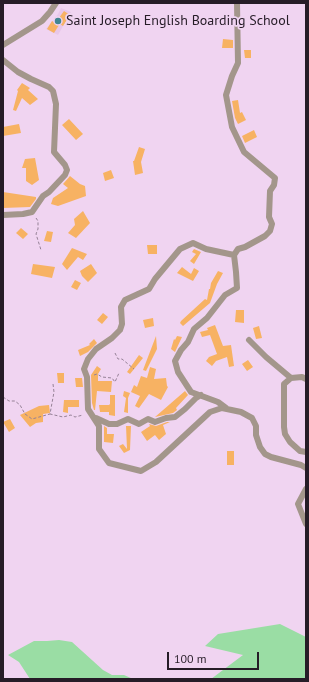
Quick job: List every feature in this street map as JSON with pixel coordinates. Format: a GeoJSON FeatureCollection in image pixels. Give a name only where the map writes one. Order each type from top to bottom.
{"type":"FeatureCollection","features":[{"type":"Feature","properties":{"kind":"street"},"geometry":{"type":"LineString","coordinates":[[3,45],[42,21],[56,3]]}},
{"type":"Feature","properties":{"kind":"street"},"geometry":{"type":"LineString","coordinates":[[227,409],[218,402],[191,392],[178,372],[176,361],[194,330],[207,318],[225,295],[237,288],[234,255],[238,249],[245,247],[265,236],[270,231],[272,224],[269,217],[270,191],[274,185],[275,178],[244,152],[232,127],[226,95],[238,63],[237,3]]}},
{"type":"Feature","properties":{"kind":"street"},"geometry":{"type":"LineString","coordinates":[[3,60],[31,79],[49,87],[54,91],[56,98],[54,152],[65,165],[67,170],[65,175],[43,196],[32,212],[3,215]]}},
{"type":"Feature","properties":{"kind":"street"},"geometry":{"type":"LineString","coordinates":[[234,255],[206,249],[193,243],[180,249],[155,279],[149,289],[125,300],[122,307],[122,324],[120,330],[112,338],[96,349],[88,359],[84,369],[87,377],[88,409],[99,426],[100,449],[109,463],[141,471],[156,462],[210,412],[222,408],[241,412],[252,418],[256,426],[256,435],[260,447],[265,454],[302,465],[306,468]]}},
{"type":"Feature","properties":{"kind":"street"},"geometry":{"type":"LineString","coordinates":[[249,340],[291,378]]}},
{"type":"Feature","properties":{"kind":"street"},"geometry":{"type":"LineString","coordinates":[[306,379],[302,377],[291,378],[284,384],[285,434],[290,442],[300,450],[306,452]]}},
{"type":"Feature","properties":{"kind":"street"},"geometry":{"type":"LineString","coordinates":[[94,417],[109,424],[117,424],[128,419],[139,424],[148,419],[155,422],[166,418],[175,417],[196,398],[202,395]]}},
{"type":"Feature","properties":{"kind":"street"},"geometry":{"type":"LineString","coordinates":[[306,489],[298,504],[306,524]]}},
{"type":"Feature","properties":{"kind":"path"},"geometry":{"type":"LineString","coordinates":[[32,212],[38,221],[38,229],[36,234],[41,250]]}},
{"type":"Feature","properties":{"kind":"path"},"geometry":{"type":"LineString","coordinates":[[114,353],[118,359],[122,359],[134,369]]}},
{"type":"Feature","properties":{"kind":"path"},"geometry":{"type":"LineString","coordinates":[[87,377],[97,374],[102,377],[112,378],[115,382],[119,373]]}},
{"type":"Feature","properties":{"kind":"path"},"geometry":{"type":"LineString","coordinates":[[50,414],[54,392],[53,384]]}},
{"type":"Feature","properties":{"kind":"path"},"geometry":{"type":"LineString","coordinates":[[3,397],[9,401],[15,401],[20,405],[25,414],[32,419],[50,414],[63,416],[71,415],[75,417],[79,415],[94,417]]}},
{"type":"Feature","properties":{"kind":"shaded area","name":"Saint Joseph English Boarding School"},"geometry":{"type":"Polygon","coordinates":[[[61,8],[71,12],[58,35],[46,29],[61,8]]]}},
{"type":"Feature","properties":{"kind":"green space"},"geometry":{"type":"Polygon","coordinates":[[[280,624],[306,637],[306,679],[211,679],[243,655],[205,646],[218,634],[280,624]]]}},
{"type":"Feature","properties":{"kind":"green space"},"geometry":{"type":"Polygon","coordinates":[[[59,640],[72,642],[103,670],[112,675],[124,675],[133,679],[30,679],[19,662],[8,655],[34,641],[59,640]]]}},
{"type":"Feature","properties":{"kind":"building"},"geometry":{"type":"Polygon","coordinates":[[[64,11],[70,15],[63,26],[56,22],[64,11]]]}},
{"type":"Feature","properties":{"kind":"building"},"geometry":{"type":"Polygon","coordinates":[[[52,21],[59,25],[54,33],[47,29],[52,21]]]}},
{"type":"Feature","properties":{"kind":"building"},"geometry":{"type":"Polygon","coordinates":[[[223,39],[233,40],[233,48],[222,48],[223,39]]]}},
{"type":"Feature","properties":{"kind":"building"},"geometry":{"type":"Polygon","coordinates":[[[244,50],[251,50],[251,58],[245,58],[244,50]]]}},
{"type":"Feature","properties":{"kind":"building"},"geometry":{"type":"Polygon","coordinates":[[[22,83],[30,88],[28,90],[38,99],[30,105],[22,98],[16,111],[13,110],[17,90],[22,83]]]}},
{"type":"Feature","properties":{"kind":"building"},"geometry":{"type":"Polygon","coordinates":[[[238,100],[240,113],[242,112],[246,120],[238,124],[235,118],[232,101],[238,100]]]}},
{"type":"Feature","properties":{"kind":"building"},"geometry":{"type":"Polygon","coordinates":[[[69,119],[83,134],[76,140],[62,125],[69,119]]]}},
{"type":"Feature","properties":{"kind":"building"},"geometry":{"type":"Polygon","coordinates":[[[19,124],[21,133],[3,136],[3,127],[19,124]]]}},
{"type":"Feature","properties":{"kind":"building"},"geometry":{"type":"Polygon","coordinates":[[[254,130],[257,137],[245,143],[242,136],[254,130]]]}},
{"type":"Feature","properties":{"kind":"building"},"geometry":{"type":"Polygon","coordinates":[[[139,147],[145,149],[141,162],[143,173],[135,175],[133,161],[139,147]]]}},
{"type":"Feature","properties":{"kind":"building"},"geometry":{"type":"Polygon","coordinates":[[[35,158],[39,180],[32,185],[26,181],[26,168],[22,168],[25,159],[35,158]]]}},
{"type":"Feature","properties":{"kind":"building"},"geometry":{"type":"Polygon","coordinates":[[[111,170],[114,178],[105,181],[103,173],[111,170]]]}},
{"type":"Feature","properties":{"kind":"building"},"geometry":{"type":"Polygon","coordinates":[[[70,176],[85,186],[86,196],[58,206],[51,204],[53,198],[68,188],[63,184],[70,176]]]}},
{"type":"Feature","properties":{"kind":"building"},"geometry":{"type":"Polygon","coordinates":[[[3,192],[36,197],[36,199],[30,207],[3,208],[3,192]]]}},
{"type":"Feature","properties":{"kind":"building"},"geometry":{"type":"Polygon","coordinates":[[[83,211],[90,223],[76,238],[68,233],[75,225],[74,219],[83,211]]]}},
{"type":"Feature","properties":{"kind":"building"},"geometry":{"type":"Polygon","coordinates":[[[21,228],[28,234],[23,239],[16,233],[21,228]]]}},
{"type":"Feature","properties":{"kind":"building"},"geometry":{"type":"Polygon","coordinates":[[[47,231],[53,232],[51,242],[44,241],[47,231]]]}},
{"type":"Feature","properties":{"kind":"building"},"geometry":{"type":"Polygon","coordinates":[[[147,245],[157,245],[157,254],[148,254],[147,245]]]}},
{"type":"Feature","properties":{"kind":"building"},"geometry":{"type":"Polygon","coordinates":[[[72,248],[87,254],[83,260],[78,257],[67,270],[62,264],[72,248]]]}},
{"type":"Feature","properties":{"kind":"building"},"geometry":{"type":"Polygon","coordinates":[[[194,249],[201,252],[194,264],[190,261],[196,254],[192,252],[194,249]]]}},
{"type":"Feature","properties":{"kind":"building"},"geometry":{"type":"Polygon","coordinates":[[[33,264],[55,267],[52,278],[31,274],[33,264]]]}},
{"type":"Feature","properties":{"kind":"building"},"geometry":{"type":"Polygon","coordinates":[[[91,264],[97,273],[88,282],[82,276],[80,271],[91,264]]]}},
{"type":"Feature","properties":{"kind":"building"},"geometry":{"type":"Polygon","coordinates":[[[182,267],[191,274],[194,268],[199,271],[193,281],[177,273],[182,267]]]}},
{"type":"Feature","properties":{"kind":"building"},"geometry":{"type":"Polygon","coordinates":[[[218,271],[223,273],[210,303],[183,326],[180,323],[181,321],[205,299],[207,300],[211,283],[218,271]]]}},
{"type":"Feature","properties":{"kind":"building"},"geometry":{"type":"Polygon","coordinates":[[[75,280],[81,283],[77,290],[71,287],[75,280]]]}},
{"type":"Feature","properties":{"kind":"building"},"geometry":{"type":"Polygon","coordinates":[[[236,310],[244,310],[244,323],[235,322],[236,310]]]}},
{"type":"Feature","properties":{"kind":"building"},"geometry":{"type":"Polygon","coordinates":[[[103,313],[108,317],[102,324],[97,320],[103,313]]]}},
{"type":"Feature","properties":{"kind":"building"},"geometry":{"type":"Polygon","coordinates":[[[153,318],[154,326],[145,328],[143,320],[153,318]]]}},
{"type":"Feature","properties":{"kind":"building"},"geometry":{"type":"Polygon","coordinates":[[[215,325],[223,346],[231,345],[234,366],[229,367],[227,357],[216,361],[212,366],[206,361],[209,357],[217,354],[210,335],[202,337],[200,332],[208,330],[207,328],[215,325]]]}},
{"type":"Feature","properties":{"kind":"building"},"geometry":{"type":"Polygon","coordinates":[[[259,326],[262,338],[256,339],[253,328],[259,326]]]}},
{"type":"Feature","properties":{"kind":"building"},"geometry":{"type":"Polygon","coordinates":[[[156,336],[157,349],[146,371],[143,370],[156,336]]]}},
{"type":"Feature","properties":{"kind":"building"},"geometry":{"type":"Polygon","coordinates":[[[177,336],[182,337],[175,352],[171,349],[174,339],[175,340],[177,336]]]}},
{"type":"Feature","properties":{"kind":"building"},"geometry":{"type":"Polygon","coordinates":[[[94,339],[97,343],[88,352],[80,356],[78,350],[90,345],[89,344],[94,339]]]}},
{"type":"Feature","properties":{"kind":"building"},"geometry":{"type":"Polygon","coordinates":[[[139,355],[143,358],[130,374],[127,372],[139,355]]]}},
{"type":"Feature","properties":{"kind":"building"},"geometry":{"type":"Polygon","coordinates":[[[248,360],[253,367],[247,371],[242,364],[248,360]]]}},
{"type":"Feature","properties":{"kind":"building"},"geometry":{"type":"Polygon","coordinates":[[[97,366],[101,369],[98,374],[98,381],[112,381],[111,392],[97,391],[94,410],[92,403],[91,375],[97,366]]]}},
{"type":"Feature","properties":{"kind":"building"},"geometry":{"type":"Polygon","coordinates":[[[150,367],[156,369],[154,379],[166,378],[168,387],[161,400],[149,394],[139,408],[135,406],[140,396],[131,392],[134,385],[137,387],[141,376],[147,378],[150,367]]]}},
{"type":"Feature","properties":{"kind":"building"},"geometry":{"type":"Polygon","coordinates":[[[57,373],[64,373],[64,383],[58,383],[57,373]]]}},
{"type":"Feature","properties":{"kind":"building"},"geometry":{"type":"Polygon","coordinates":[[[75,378],[82,378],[83,387],[76,387],[75,378]]]}},
{"type":"Feature","properties":{"kind":"building"},"geometry":{"type":"Polygon","coordinates":[[[124,391],[130,393],[128,398],[128,413],[124,412],[126,398],[123,396],[124,391]]]}},
{"type":"Feature","properties":{"kind":"building"},"geometry":{"type":"Polygon","coordinates":[[[185,391],[188,395],[176,408],[177,410],[173,413],[155,417],[185,391]]]}},
{"type":"Feature","properties":{"kind":"building"},"geometry":{"type":"Polygon","coordinates":[[[110,395],[115,395],[115,416],[109,415],[109,412],[100,412],[99,405],[110,404],[110,395]]]}},
{"type":"Feature","properties":{"kind":"building"},"geometry":{"type":"Polygon","coordinates":[[[64,400],[79,400],[79,407],[68,407],[68,413],[63,412],[64,400]]]}},
{"type":"Feature","properties":{"kind":"building"},"geometry":{"type":"Polygon","coordinates":[[[49,405],[50,413],[43,414],[43,422],[36,423],[30,427],[20,415],[39,406],[49,405]]]}},
{"type":"Feature","properties":{"kind":"building"},"geometry":{"type":"Polygon","coordinates":[[[10,419],[15,428],[9,432],[3,422],[10,419]]]}},
{"type":"Feature","properties":{"kind":"building"},"geometry":{"type":"Polygon","coordinates":[[[170,422],[163,425],[166,434],[159,440],[155,435],[147,441],[141,432],[150,426],[149,424],[156,426],[170,422]]]}},
{"type":"Feature","properties":{"kind":"building"},"geometry":{"type":"Polygon","coordinates":[[[104,426],[107,428],[107,434],[114,434],[113,443],[104,442],[104,426]]]}},
{"type":"Feature","properties":{"kind":"building"},"geometry":{"type":"Polygon","coordinates":[[[126,426],[131,426],[130,450],[124,453],[119,446],[123,444],[127,449],[126,426]]]}},
{"type":"Feature","properties":{"kind":"building"},"geometry":{"type":"Polygon","coordinates":[[[227,451],[234,451],[234,465],[227,465],[227,451]]]}},
{"type":"Feature","properties":{"kind":"place","name":"Saint Joseph English Boarding School"},"geometry":{"type":"Point","coordinates":[58,21]}}]}
